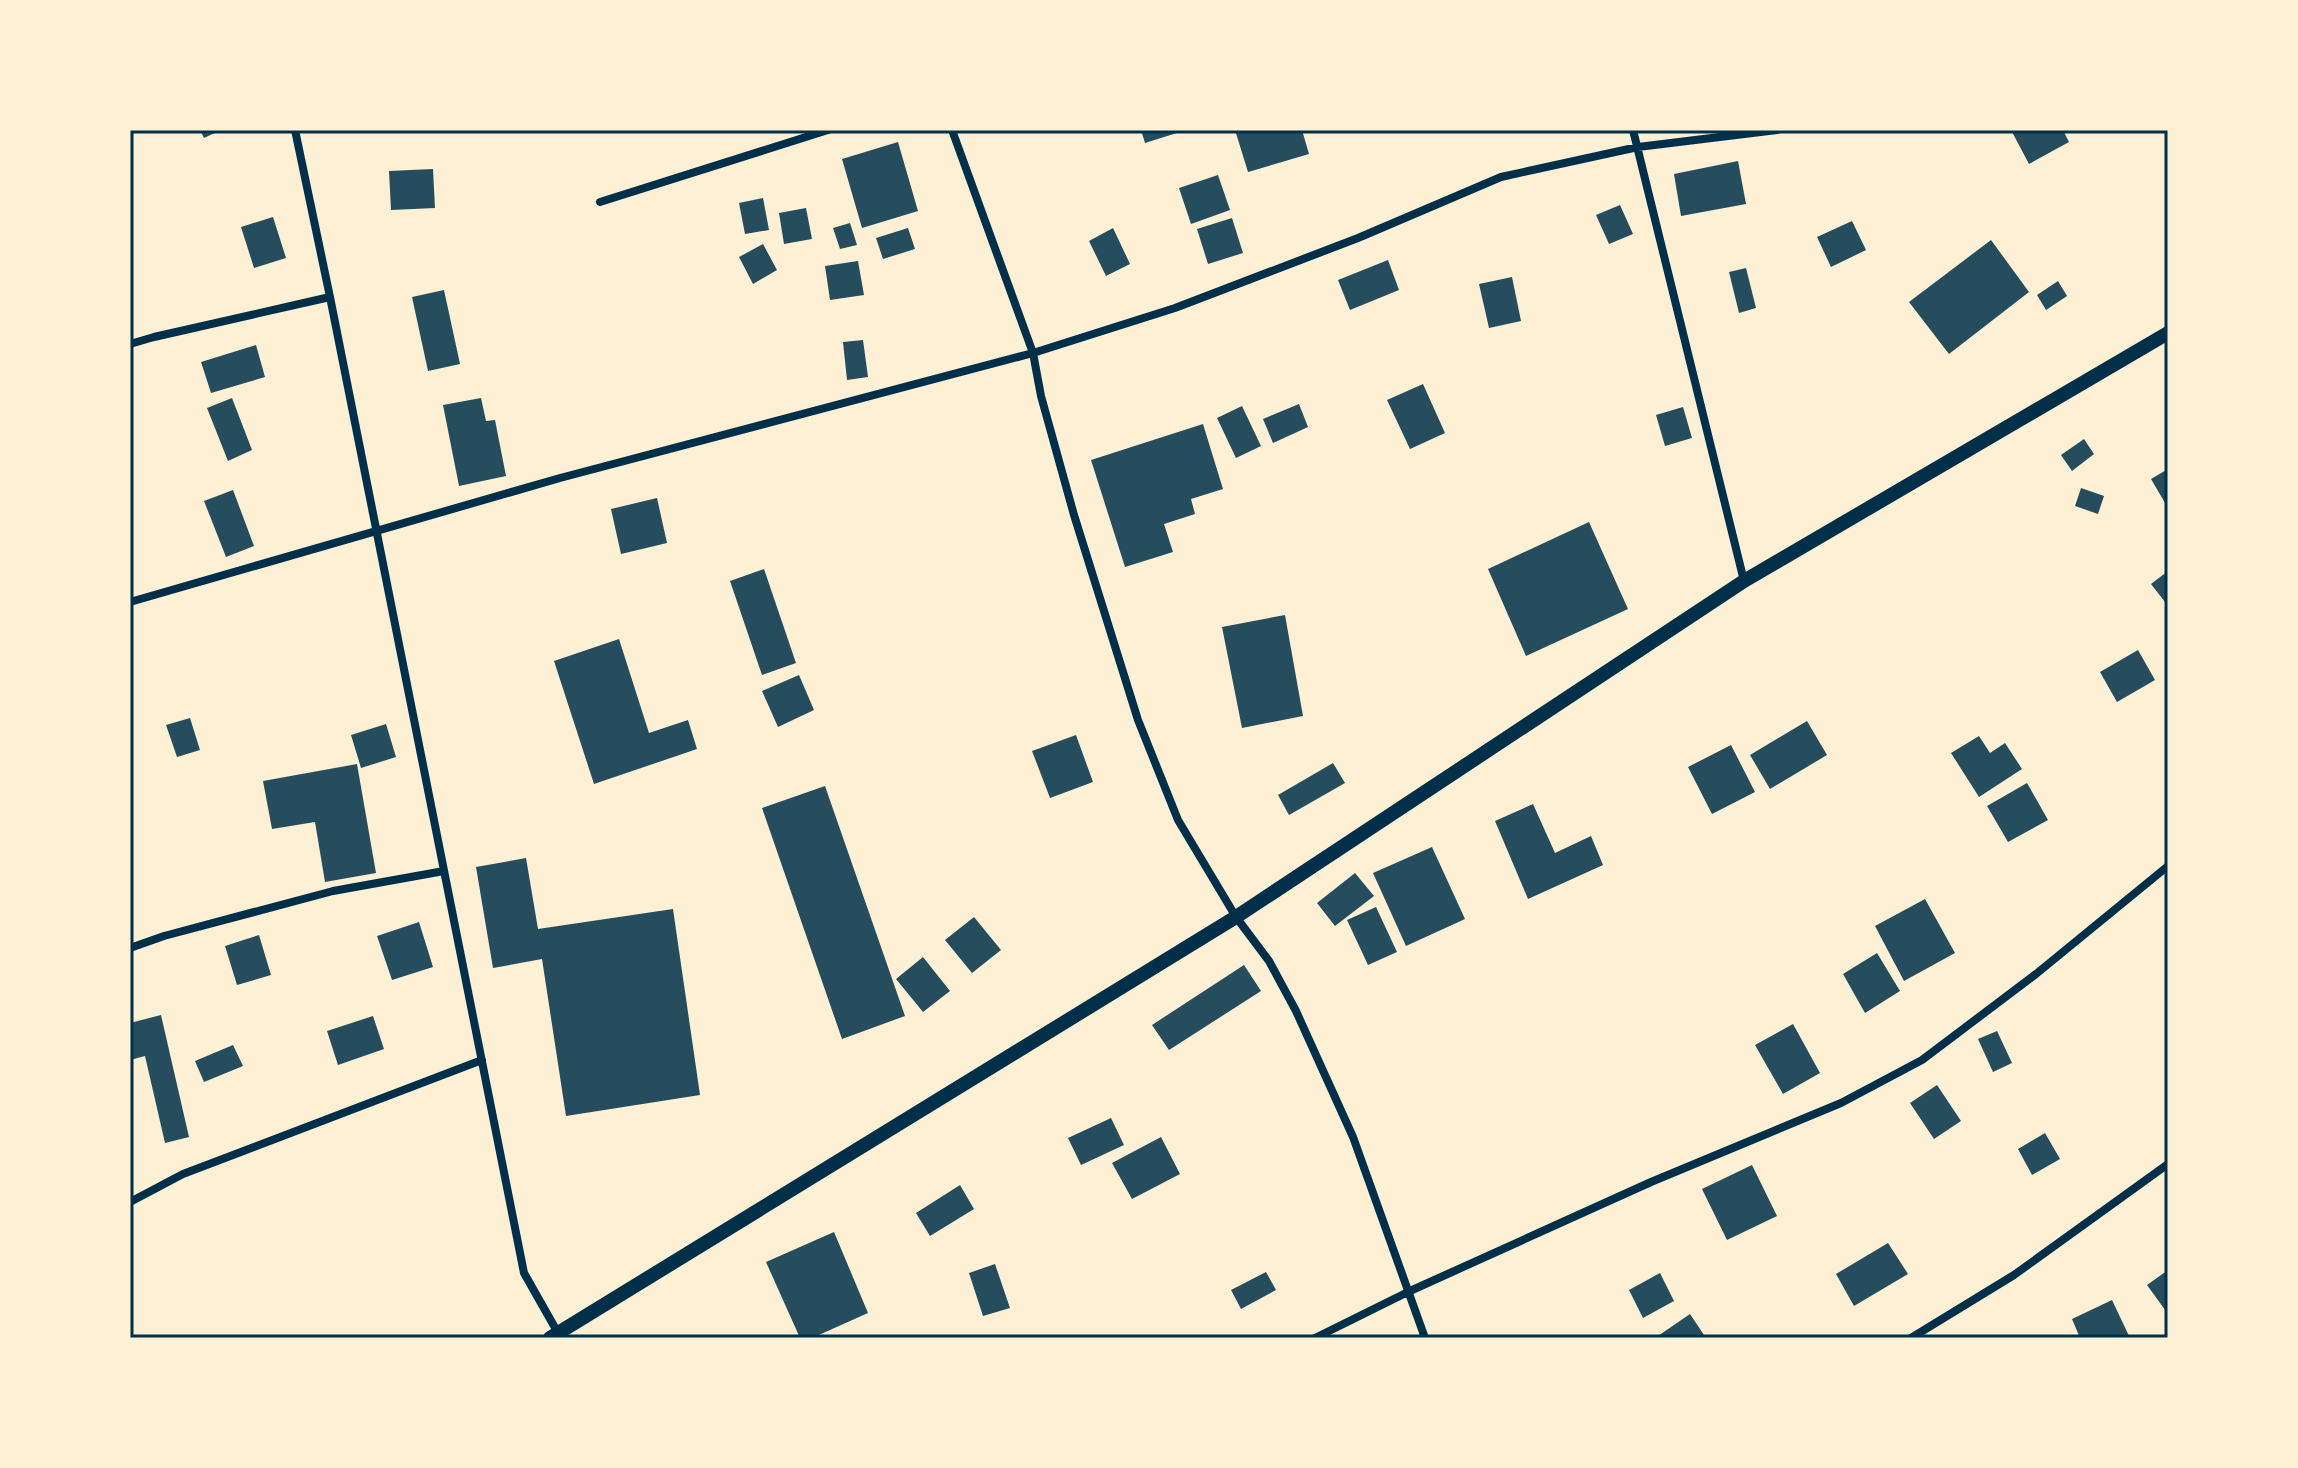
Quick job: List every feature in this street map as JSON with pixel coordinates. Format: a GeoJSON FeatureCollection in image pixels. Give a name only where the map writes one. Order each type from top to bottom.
{"type":"FeatureCollection","features":[{"type":"Feature","properties":{"kind":"street"},"geometry":{"type":"LineString","coordinates":[[295,130],[524,1273],[554,1336],[1236,917],[1744,581],[2168,333]]}},
{"type":"Feature","properties":{"kind":"street"},"geometry":{"type":"LineString","coordinates":[[600,202],[828,130]]}},
{"type":"Feature","properties":{"kind":"street"},"geometry":{"type":"LineString","coordinates":[[952,130],[1033,353],[1041,396],[1074,515],[1138,720],[1178,820],[1236,917],[1269,961],[1296,1011],[1353,1137],[1425,1338]]}},
{"type":"Feature","properties":{"kind":"street"},"geometry":{"type":"LineString","coordinates":[[1633,130],[1744,581]]}},
{"type":"Feature","properties":{"kind":"street"},"geometry":{"type":"LineString","coordinates":[[130,602],[560,478],[1033,353],[1175,308],[1358,238],[1501,177],[1638,147],[1777,130]]}},
{"type":"Feature","properties":{"kind":"street"},"geometry":{"type":"LineString","coordinates":[[130,344],[330,297]]}},
{"type":"Feature","properties":{"kind":"street"},"geometry":{"type":"LineString","coordinates":[[1315,1338],[1410,1291],[1651,1182],[1841,1103],[1922,1060],[2047,965],[2168,866]]}},
{"type":"Feature","properties":{"kind":"street"},"geometry":{"type":"LineString","coordinates":[[130,948],[333,891],[444,871]]}},
{"type":"Feature","properties":{"kind":"street"},"geometry":{"type":"LineString","coordinates":[[130,1202],[183,1174],[482,1060]]}},
{"type":"Feature","properties":{"kind":"street"},"geometry":{"type":"LineString","coordinates":[[1911,1338],[2014,1275],[2168,1164]]}},
{"type":"Feature","properties":{"kind":"building"},"geometry":{"type":"Polygon","coordinates":[[[200,130],[221,130],[204,138],[200,130]]]}},
{"type":"Feature","properties":{"kind":"building"},"geometry":{"type":"Polygon","coordinates":[[[1141,130],[1179,130],[1180,132],[1145,143],[1141,130]]]}},
{"type":"Feature","properties":{"kind":"building"},"geometry":{"type":"Polygon","coordinates":[[[1235,130],[1302,130],[1309,154],[1248,172],[1235,130]]]}},
{"type":"Feature","properties":{"kind":"building"},"geometry":{"type":"Polygon","coordinates":[[[2011,130],[2063,130],[2069,142],[2029,164],[2011,130]]]}},
{"type":"Feature","properties":{"kind":"building"},"geometry":{"type":"Polygon","coordinates":[[[898,142],[918,211],[862,228],[842,159],[898,142]]]}},
{"type":"Feature","properties":{"kind":"building"},"geometry":{"type":"Polygon","coordinates":[[[1738,161],[1746,204],[1681,216],[1674,174],[1738,161]]]}},
{"type":"Feature","properties":{"kind":"building"},"geometry":{"type":"Polygon","coordinates":[[[433,169],[435,208],[391,210],[389,171],[433,169]]]}},
{"type":"Feature","properties":{"kind":"building"},"geometry":{"type":"Polygon","coordinates":[[[1218,175],[1230,210],[1191,224],[1179,188],[1218,175]]]}},
{"type":"Feature","properties":{"kind":"building"},"geometry":{"type":"Polygon","coordinates":[[[763,198],[769,230],[745,234],[739,203],[763,198]]]}},
{"type":"Feature","properties":{"kind":"building"},"geometry":{"type":"Polygon","coordinates":[[[1620,205],[1633,234],[1609,244],[1596,215],[1620,205]]]}},
{"type":"Feature","properties":{"kind":"building"},"geometry":{"type":"Polygon","coordinates":[[[806,208],[812,239],[784,244],[779,213],[806,208]]]}},
{"type":"Feature","properties":{"kind":"building"},"geometry":{"type":"Polygon","coordinates":[[[273,217],[286,258],[254,268],[241,227],[273,217]]]}},
{"type":"Feature","properties":{"kind":"building"},"geometry":{"type":"Polygon","coordinates":[[[1232,218],[1243,253],[1208,264],[1197,229],[1232,218]]]}},
{"type":"Feature","properties":{"kind":"building"},"geometry":{"type":"Polygon","coordinates":[[[1852,221],[1866,250],[1831,267],[1817,237],[1852,221]]]}},
{"type":"Feature","properties":{"kind":"building"},"geometry":{"type":"Polygon","coordinates":[[[850,223],[857,245],[840,249],[833,228],[850,223]]]}},
{"type":"Feature","properties":{"kind":"building"},"geometry":{"type":"Polygon","coordinates":[[[908,228],[915,249],[883,259],[876,238],[908,228]]]}},
{"type":"Feature","properties":{"kind":"building"},"geometry":{"type":"Polygon","coordinates":[[[1113,228],[1130,264],[1106,276],[1089,241],[1113,228]]]}},
{"type":"Feature","properties":{"kind":"building"},"geometry":{"type":"Polygon","coordinates":[[[1991,240],[2029,292],[1949,354],[1909,302],[1991,240]]]}},
{"type":"Feature","properties":{"kind":"building"},"geometry":{"type":"Polygon","coordinates":[[[763,244],[777,270],[753,284],[739,257],[763,244]]]}},
{"type":"Feature","properties":{"kind":"building"},"geometry":{"type":"Polygon","coordinates":[[[1388,260],[1399,290],[1350,310],[1338,280],[1388,260]]]}},
{"type":"Feature","properties":{"kind":"building"},"geometry":{"type":"Polygon","coordinates":[[[858,261],[864,295],[830,300],[825,266],[858,261]]]}},
{"type":"Feature","properties":{"kind":"building"},"geometry":{"type":"Polygon","coordinates":[[[1746,268],[1756,308],[1739,313],[1729,272],[1746,268]]]}},
{"type":"Feature","properties":{"kind":"building"},"geometry":{"type":"Polygon","coordinates":[[[1512,277],[1521,321],[1489,328],[1479,284],[1512,277]]]}},
{"type":"Feature","properties":{"kind":"building"},"geometry":{"type":"Polygon","coordinates":[[[2058,281],[2067,296],[2046,310],[2037,295],[2058,281]]]}},
{"type":"Feature","properties":{"kind":"building"},"geometry":{"type":"Polygon","coordinates":[[[444,290],[460,364],[428,371],[412,297],[444,290]]]}},
{"type":"Feature","properties":{"kind":"building"},"geometry":{"type":"Polygon","coordinates":[[[863,340],[868,377],[847,380],[843,342],[863,340]]]}},
{"type":"Feature","properties":{"kind":"building"},"geometry":{"type":"Polygon","coordinates":[[[256,345],[265,377],[211,393],[201,362],[256,345]]]}},
{"type":"Feature","properties":{"kind":"building"},"geometry":{"type":"Polygon","coordinates":[[[1423,384],[1445,433],[1410,449],[1387,400],[1423,384]]]}},
{"type":"Feature","properties":{"kind":"building"},"geometry":{"type":"Polygon","coordinates":[[[232,398],[252,450],[228,461],[207,408],[232,398]]]}},
{"type":"Feature","properties":{"kind":"building"},"geometry":{"type":"Polygon","coordinates":[[[481,398],[486,421],[495,420],[506,476],[459,486],[443,405],[481,398]]]}},
{"type":"Feature","properties":{"kind":"building"},"geometry":{"type":"Polygon","coordinates":[[[1299,404],[1308,427],[1273,443],[1263,419],[1299,404]]]}},
{"type":"Feature","properties":{"kind":"building"},"geometry":{"type":"Polygon","coordinates":[[[1242,406],[1261,446],[1236,458],[1217,418],[1242,406]]]}},
{"type":"Feature","properties":{"kind":"building"},"geometry":{"type":"Polygon","coordinates":[[[1683,407],[1692,438],[1665,446],[1656,415],[1683,407]]]}},
{"type":"Feature","properties":{"kind":"building"},"geometry":{"type":"Polygon","coordinates":[[[1203,424],[1223,489],[1191,499],[1195,514],[1164,524],[1173,552],[1125,567],[1091,460],[1203,424]]]}},
{"type":"Feature","properties":{"kind":"building"},"geometry":{"type":"Polygon","coordinates":[[[2084,439],[2094,454],[2072,471],[2061,455],[2084,439]]]}},
{"type":"Feature","properties":{"kind":"building"},"geometry":{"type":"Polygon","coordinates":[[[2168,469],[2168,508],[2151,479],[2168,469]]]}},
{"type":"Feature","properties":{"kind":"building"},"geometry":{"type":"Polygon","coordinates":[[[2081,488],[2104,496],[2098,514],[2075,506],[2081,488]]]}},
{"type":"Feature","properties":{"kind":"building"},"geometry":{"type":"Polygon","coordinates":[[[233,490],[254,546],[226,557],[204,501],[233,490]]]}},
{"type":"Feature","properties":{"kind":"building"},"geometry":{"type":"Polygon","coordinates":[[[657,498],[667,543],[621,554],[611,509],[657,498]]]}},
{"type":"Feature","properties":{"kind":"building"},"geometry":{"type":"Polygon","coordinates":[[[1589,522],[1628,609],[1526,656],[1488,569],[1589,522]]]}},
{"type":"Feature","properties":{"kind":"building"},"geometry":{"type":"Polygon","coordinates":[[[764,569],[796,663],[762,675],[730,581],[764,569]]]}},
{"type":"Feature","properties":{"kind":"building"},"geometry":{"type":"Polygon","coordinates":[[[2168,571],[2168,600],[2165,602],[2151,584],[2168,571]]]}},
{"type":"Feature","properties":{"kind":"building"},"geometry":{"type":"Polygon","coordinates":[[[1285,615],[1303,716],[1242,728],[1222,627],[1285,615]]]}},
{"type":"Feature","properties":{"kind":"building"},"geometry":{"type":"Polygon","coordinates":[[[619,639],[649,733],[688,720],[697,749],[594,784],[554,661],[619,639]]]}},
{"type":"Feature","properties":{"kind":"building"},"geometry":{"type":"Polygon","coordinates":[[[2138,650],[2155,680],[2117,702],[2100,672],[2138,650]]]}},
{"type":"Feature","properties":{"kind":"building"},"geometry":{"type":"Polygon","coordinates":[[[799,675],[814,710],[778,727],[762,691],[799,675]]]}},
{"type":"Feature","properties":{"kind":"building"},"geometry":{"type":"Polygon","coordinates":[[[190,718],[200,750],[177,757],[166,725],[190,718]]]}},
{"type":"Feature","properties":{"kind":"building"},"geometry":{"type":"Polygon","coordinates":[[[1807,721],[1827,755],[1770,789],[1750,755],[1807,721]]]}},
{"type":"Feature","properties":{"kind":"building"},"geometry":{"type":"Polygon","coordinates":[[[386,724],[396,757],[361,768],[351,735],[386,724]]]}},
{"type":"Feature","properties":{"kind":"building"},"geometry":{"type":"Polygon","coordinates":[[[1076,735],[1093,782],[1050,798],[1032,751],[1076,735]]]}},
{"type":"Feature","properties":{"kind":"building"},"geometry":{"type":"Polygon","coordinates":[[[1979,736],[1990,753],[2005,743],[2022,769],[1979,797],[1951,753],[1979,736]]]}},
{"type":"Feature","properties":{"kind":"building"},"geometry":{"type":"Polygon","coordinates":[[[1731,745],[1755,792],[1712,814],[1688,767],[1731,745]]]}},
{"type":"Feature","properties":{"kind":"building"},"geometry":{"type":"Polygon","coordinates":[[[1333,763],[1345,783],[1289,815],[1278,795],[1333,763]]]}},
{"type":"Feature","properties":{"kind":"building"},"geometry":{"type":"Polygon","coordinates":[[[357,764],[376,873],[325,882],[315,822],[272,829],[263,781],[357,764]]]}},
{"type":"Feature","properties":{"kind":"building"},"geometry":{"type":"Polygon","coordinates":[[[2027,783],[2048,820],[2008,842],[1987,806],[2027,783]]]}},
{"type":"Feature","properties":{"kind":"building"},"geometry":{"type":"Polygon","coordinates":[[[825,786],[905,1016],[842,1039],[762,808],[825,786]]]}},
{"type":"Feature","properties":{"kind":"building"},"geometry":{"type":"Polygon","coordinates":[[[1533,804],[1555,853],[1591,836],[1603,865],[1528,899],[1495,821],[1533,804]]]}},
{"type":"Feature","properties":{"kind":"building"},"geometry":{"type":"Polygon","coordinates":[[[1432,847],[1465,919],[1406,946],[1373,873],[1432,847]]]}},
{"type":"Feature","properties":{"kind":"building"},"geometry":{"type":"Polygon","coordinates":[[[526,858],[538,929],[673,909],[700,1095],[566,1116],[542,959],[493,968],[476,867],[526,858]]]}},
{"type":"Feature","properties":{"kind":"building"},"geometry":{"type":"Polygon","coordinates":[[[1355,873],[1374,896],[1335,926],[1317,903],[1355,873]]]}},
{"type":"Feature","properties":{"kind":"building"},"geometry":{"type":"Polygon","coordinates":[[[1925,899],[1955,953],[1904,981],[1875,926],[1925,899]]]}},
{"type":"Feature","properties":{"kind":"building"},"geometry":{"type":"Polygon","coordinates":[[[1376,907],[1397,952],[1368,965],[1347,920],[1376,907]]]}},
{"type":"Feature","properties":{"kind":"building"},"geometry":{"type":"Polygon","coordinates":[[[974,917],[1001,950],[972,973],[945,940],[974,917]]]}},
{"type":"Feature","properties":{"kind":"building"},"geometry":{"type":"Polygon","coordinates":[[[419,922],[433,967],[392,980],[377,936],[419,922]]]}},
{"type":"Feature","properties":{"kind":"building"},"geometry":{"type":"Polygon","coordinates":[[[259,935],[271,975],[237,985],[225,946],[259,935]]]}},
{"type":"Feature","properties":{"kind":"building"},"geometry":{"type":"Polygon","coordinates":[[[1877,953],[1900,991],[1865,1013],[1843,974],[1877,953]]]}},
{"type":"Feature","properties":{"kind":"building"},"geometry":{"type":"Polygon","coordinates":[[[923,957],[950,991],[923,1012],[896,979],[923,957]]]}},
{"type":"Feature","properties":{"kind":"building"},"geometry":{"type":"Polygon","coordinates":[[[1244,965],[1261,991],[1169,1050],[1152,1025],[1244,965]]]}},
{"type":"Feature","properties":{"kind":"building"},"geometry":{"type":"Polygon","coordinates":[[[161,1015],[189,1137],[165,1143],[145,1056],[130,1060],[130,1023],[161,1015]]]}},
{"type":"Feature","properties":{"kind":"building"},"geometry":{"type":"Polygon","coordinates":[[[373,1016],[384,1049],[338,1065],[327,1031],[373,1016]]]}},
{"type":"Feature","properties":{"kind":"building"},"geometry":{"type":"Polygon","coordinates":[[[1793,1024],[1820,1073],[1783,1094],[1755,1045],[1793,1024]]]}},
{"type":"Feature","properties":{"kind":"building"},"geometry":{"type":"Polygon","coordinates":[[[1997,1031],[2012,1063],[1993,1072],[1978,1039],[1997,1031]]]}},
{"type":"Feature","properties":{"kind":"building"},"geometry":{"type":"Polygon","coordinates":[[[233,1045],[243,1066],[204,1082],[195,1061],[233,1045]]]}},
{"type":"Feature","properties":{"kind":"building"},"geometry":{"type":"Polygon","coordinates":[[[1937,1085],[1961,1121],[1934,1139],[1910,1103],[1937,1085]]]}},
{"type":"Feature","properties":{"kind":"building"},"geometry":{"type":"Polygon","coordinates":[[[1111,1118],[1124,1145],[1081,1165],[1068,1138],[1111,1118]]]}},
{"type":"Feature","properties":{"kind":"building"},"geometry":{"type":"Polygon","coordinates":[[[2045,1133],[2060,1159],[2032,1175],[2018,1149],[2045,1133]]]}},
{"type":"Feature","properties":{"kind":"building"},"geometry":{"type":"Polygon","coordinates":[[[1161,1137],[1180,1174],[1132,1199],[1112,1163],[1161,1137]]]}},
{"type":"Feature","properties":{"kind":"building"},"geometry":{"type":"Polygon","coordinates":[[[1752,1165],[1777,1216],[1727,1240],[1702,1189],[1752,1165]]]}},
{"type":"Feature","properties":{"kind":"building"},"geometry":{"type":"Polygon","coordinates":[[[960,1185],[974,1209],[930,1236],[916,1213],[960,1185]]]}},
{"type":"Feature","properties":{"kind":"building"},"geometry":{"type":"Polygon","coordinates":[[[834,1232],[868,1313],[812,1338],[800,1338],[766,1262],[834,1232]]]}},
{"type":"Feature","properties":{"kind":"building"},"geometry":{"type":"Polygon","coordinates":[[[1888,1243],[1908,1274],[1854,1306],[1836,1274],[1888,1243]]]}},
{"type":"Feature","properties":{"kind":"building"},"geometry":{"type":"Polygon","coordinates":[[[995,1264],[1010,1308],[983,1316],[969,1273],[995,1264]]]}},
{"type":"Feature","properties":{"kind":"building"},"geometry":{"type":"Polygon","coordinates":[[[2168,1270],[2168,1314],[2147,1285],[2168,1270]]]}},
{"type":"Feature","properties":{"kind":"building"},"geometry":{"type":"Polygon","coordinates":[[[1266,1272],[1276,1290],[1241,1309],[1231,1290],[1266,1272]]]}},
{"type":"Feature","properties":{"kind":"building"},"geometry":{"type":"Polygon","coordinates":[[[1660,1273],[1674,1301],[1643,1318],[1629,1290],[1660,1273]]]}},
{"type":"Feature","properties":{"kind":"building"},"geometry":{"type":"Polygon","coordinates":[[[2112,1300],[2130,1338],[2080,1338],[2072,1319],[2112,1300]]]}},
{"type":"Feature","properties":{"kind":"building"},"geometry":{"type":"Polygon","coordinates":[[[1690,1314],[1706,1338],[1655,1338],[1690,1314]]]}}]}
